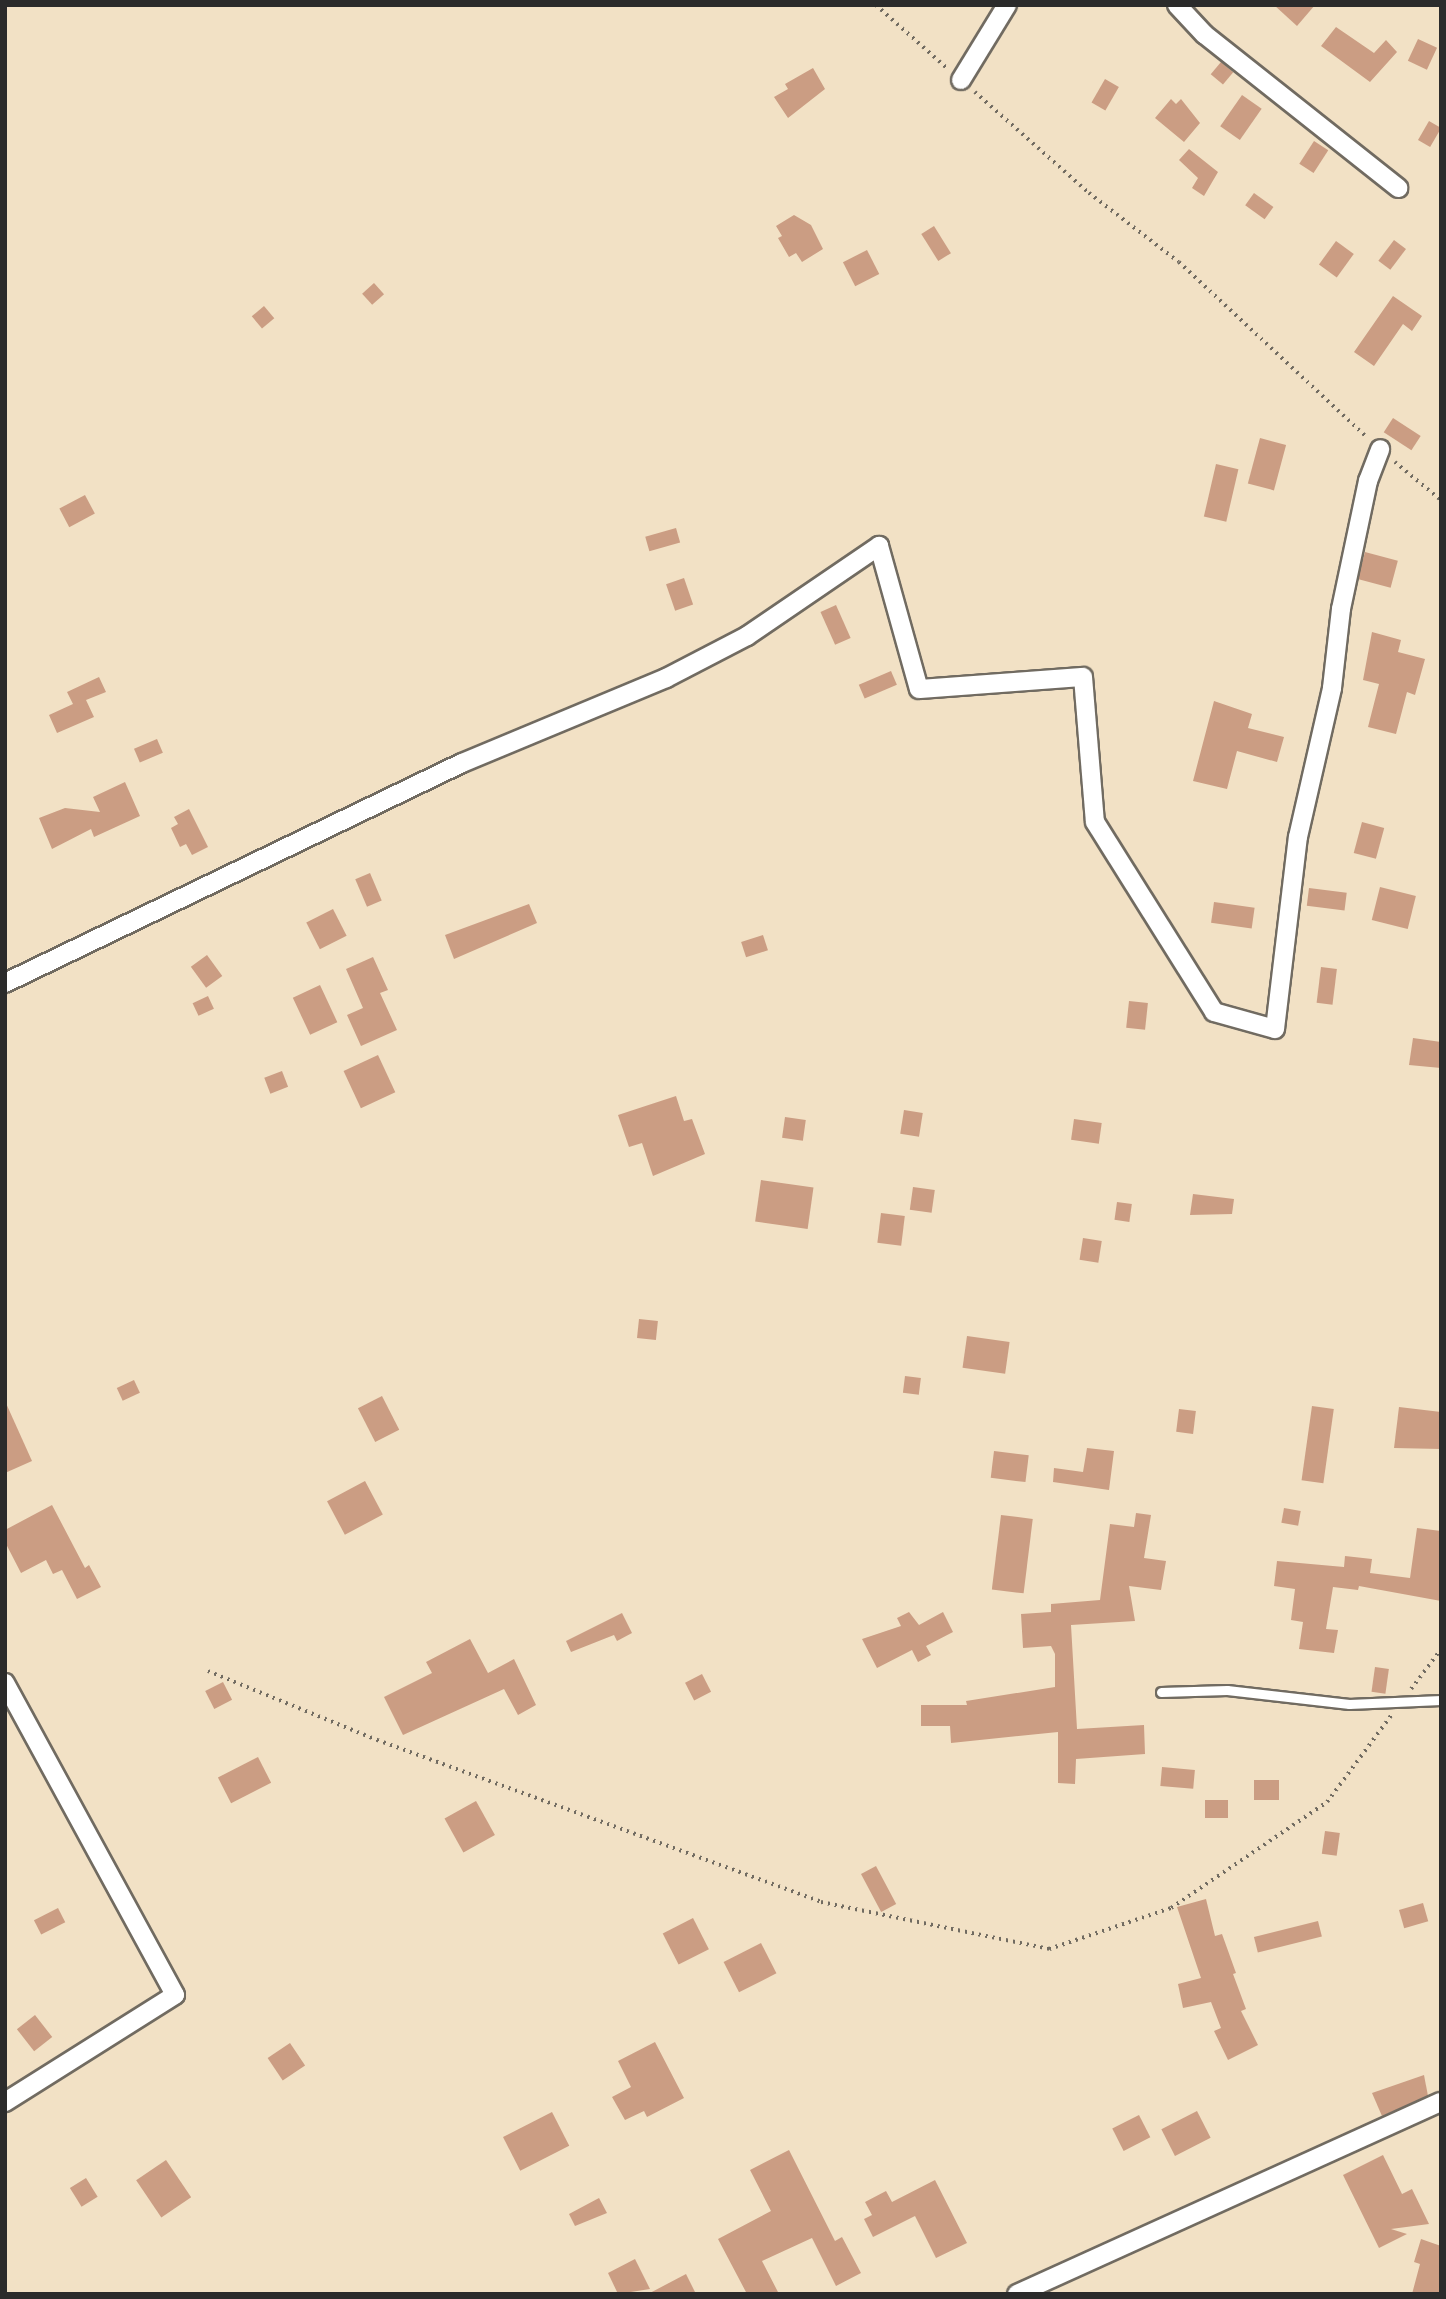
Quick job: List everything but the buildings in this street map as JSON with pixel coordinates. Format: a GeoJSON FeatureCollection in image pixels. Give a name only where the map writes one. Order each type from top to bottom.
{"type":"FeatureCollection","features":[{"type":"Feature","properties":{"kind":"street"},"geometry":{"type":"LineString","coordinates":[[961,80],[1007,5]]}},
{"type":"Feature","properties":{"kind":"street"},"geometry":{"type":"LineString","coordinates":[[1177,5],[1204,34],[1398,188]]}},
{"type":"Feature","properties":{"kind":"street"},"geometry":{"type":"LineString","coordinates":[[5,983],[462,763],[666,678],[801,603],[879,546],[919,689],[1083,677],[1095,822],[1214,1012],[1275,1029],[1298,837],[1332,688],[1341,608],[1368,481],[1380,449]]}},
{"type":"Feature","properties":{"kind":"street"},"geometry":{"type":"LineString","coordinates":[[5,1683],[175,1996],[5,2102]]}},
{"type":"Feature","properties":{"kind":"street"},"geometry":{"type":"LineString","coordinates":[[1017,2294],[1441,2102]]}},
{"type":"Feature","properties":{"kind":"lane"},"geometry":{"type":"LineString","coordinates":[[1161,1692],[1227,1690],[1349,1704],[1441,1700]]}},
{"type":"Feature","properties":{"kind":"path"},"geometry":{"type":"LineString","coordinates":[[876,5],[1089,193],[1179,262],[1380,449],[1441,500]]}},
{"type":"Feature","properties":{"kind":"path"},"geometry":{"type":"LineString","coordinates":[[1408,1693],[1441,1649]]}},
{"type":"Feature","properties":{"kind":"path"},"geometry":{"type":"LineString","coordinates":[[208,1671],[390,1744],[821,1902],[1049,1949],[1171,1908],[1327,1802],[1400,1704]]}}]}
